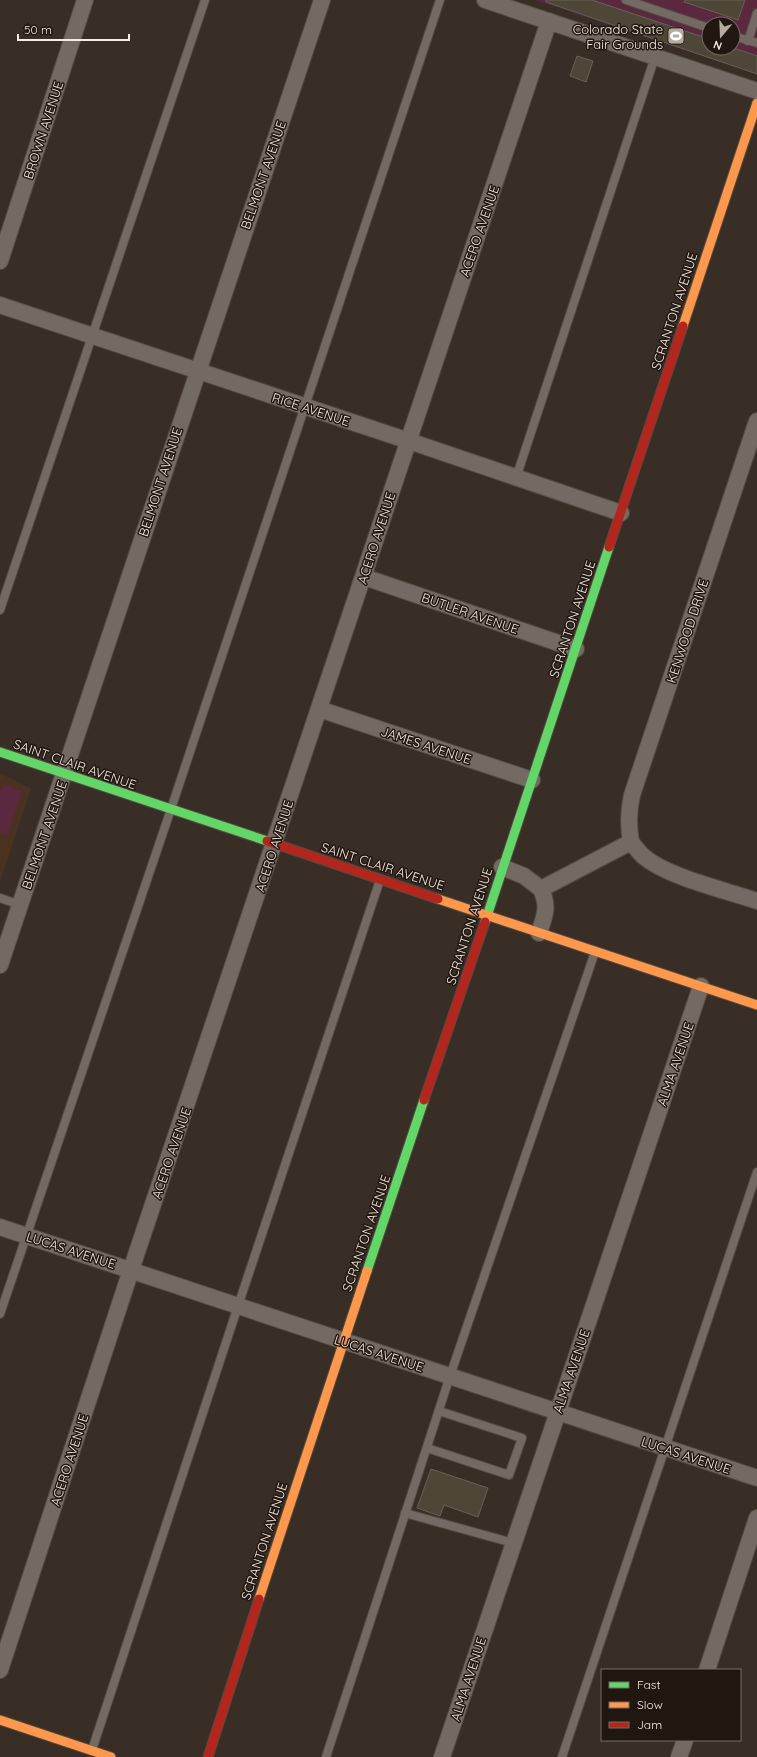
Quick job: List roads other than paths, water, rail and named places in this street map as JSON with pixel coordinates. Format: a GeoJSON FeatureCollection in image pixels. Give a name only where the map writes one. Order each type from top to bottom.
{"type":"FeatureCollection","features":[{"type":"Feature","properties":{"kind":"street","name":"BROWN AVENUE"},"geometry":{"type":"LineString","coordinates":[[0,261],[85,0]]}},
{"type":"Feature","properties":{"kind":"street","name":"BELMONT AVENUE"},"geometry":{"type":"LineString","coordinates":[[0,965],[197,370],[322,0]]}},
{"type":"Feature","properties":{"kind":"street"},"geometry":{"type":"LineString","coordinates":[[485,0],[757,91]]}},
{"type":"Feature","properties":{"kind":"street","name":"ACERO AVENUE"},"geometry":{"type":"LineString","coordinates":[[0,1670],[131,1270],[275,844],[549,21]]}},
{"type":"Feature","properties":{"kind":"street","name":"SCRANTON AVENUE"},"geometry":{"type":"LineString","coordinates":[[208,1757],[343,1341],[502,867],[621,513],[751,141],[757,104]]}},
{"type":"Feature","properties":{"kind":"street","name":"RICE AVENUE"},"geometry":{"type":"LineString","coordinates":[[0,305],[621,513]]}},
{"type":"Feature","properties":{"kind":"street","name":"KENWOOD DRIVE"},"geometry":{"type":"LineString","coordinates":[[631,842],[628,827],[632,795],[757,421]]}},
{"type":"Feature","properties":{"kind":"street","name":"BUTLER AVENUE"},"geometry":{"type":"LineString","coordinates":[[364,577],[576,649]]}},
{"type":"Feature","properties":{"kind":"street","name":"JAMES AVENUE"},"geometry":{"type":"LineString","coordinates":[[320,709],[532,780]]}},
{"type":"Feature","properties":{"kind":"street","name":"SAINT CLAIR AVENUE"},"geometry":{"type":"LineString","coordinates":[[0,752],[757,1005]]}},
{"type":"Feature","properties":{"kind":"street"},"geometry":{"type":"LineString","coordinates":[[541,889],[631,842],[644,856],[658,866],[674,874],[757,901]]}},
{"type":"Feature","properties":{"kind":"street"},"geometry":{"type":"LineString","coordinates":[[502,867],[524,876],[541,889],[546,900],[546,910],[539,933]]}},
{"type":"Feature","properties":{"kind":"street","name":"ALMA AVENUE"},"geometry":{"type":"LineString","coordinates":[[442,1757],[701,986]]}},
{"type":"Feature","properties":{"kind":"street","name":"LUCAS AVENUE"},"geometry":{"type":"LineString","coordinates":[[0,1227],[757,1478]]}},
{"type":"Feature","properties":{"kind":"street"},"geometry":{"type":"LineString","coordinates":[[708,1669],[757,1518]]}},
{"type":"Feature","properties":{"kind":"street"},"geometry":{"type":"LineString","coordinates":[[0,1720],[91,1754],[111,1757]]}},
{"type":"Feature","properties":{"kind":"street"},"geometry":{"type":"LineString","coordinates":[[679,1757],[685,1741]]}},
{"type":"Feature","properties":{"kind":"lane"},"geometry":{"type":"LineString","coordinates":[[0,610],[205,0]]}},
{"type":"Feature","properties":{"kind":"lane"},"geometry":{"type":"LineString","coordinates":[[0,1314],[25,1235],[171,809],[440,0]]}},
{"type":"Feature","properties":{"kind":"lane"},"geometry":{"type":"LineString","coordinates":[[626,0],[701,25]]}},
{"type":"Feature","properties":{"kind":"lane"},"geometry":{"type":"LineString","coordinates":[[748,40],[757,14]]}},
{"type":"Feature","properties":{"kind":"lane"},"geometry":{"type":"LineString","coordinates":[[741,38],[757,44]]}},
{"type":"Feature","properties":{"kind":"lane"},"geometry":{"type":"LineString","coordinates":[[516,478],[655,57]]}},
{"type":"Feature","properties":{"kind":"lane"},"geometry":{"type":"LineString","coordinates":[[91,1754],[380,879]]}},
{"type":"Feature","properties":{"kind":"lane"},"geometry":{"type":"LineString","coordinates":[[0,898],[20,905]]}},
{"type":"Feature","properties":{"kind":"lane"},"geometry":{"type":"LineString","coordinates":[[326,1757],[450,1376],[595,952]]}},
{"type":"Feature","properties":{"kind":"lane"},"geometry":{"type":"LineString","coordinates":[[562,1757],[757,1172]]}},
{"type":"Feature","properties":{"kind":"lane"},"geometry":{"type":"LineString","coordinates":[[427,1448],[509,1475],[522,1438],[439,1411]]}},
{"type":"Feature","properties":{"kind":"lane"},"geometry":{"type":"LineString","coordinates":[[406,1513],[513,1543]]}},
{"type":"Feature","properties":{"kind":"place","name":"Colorado State Fair Grounds"},"geometry":{"type":"Point","coordinates":[676,36]}}]}
